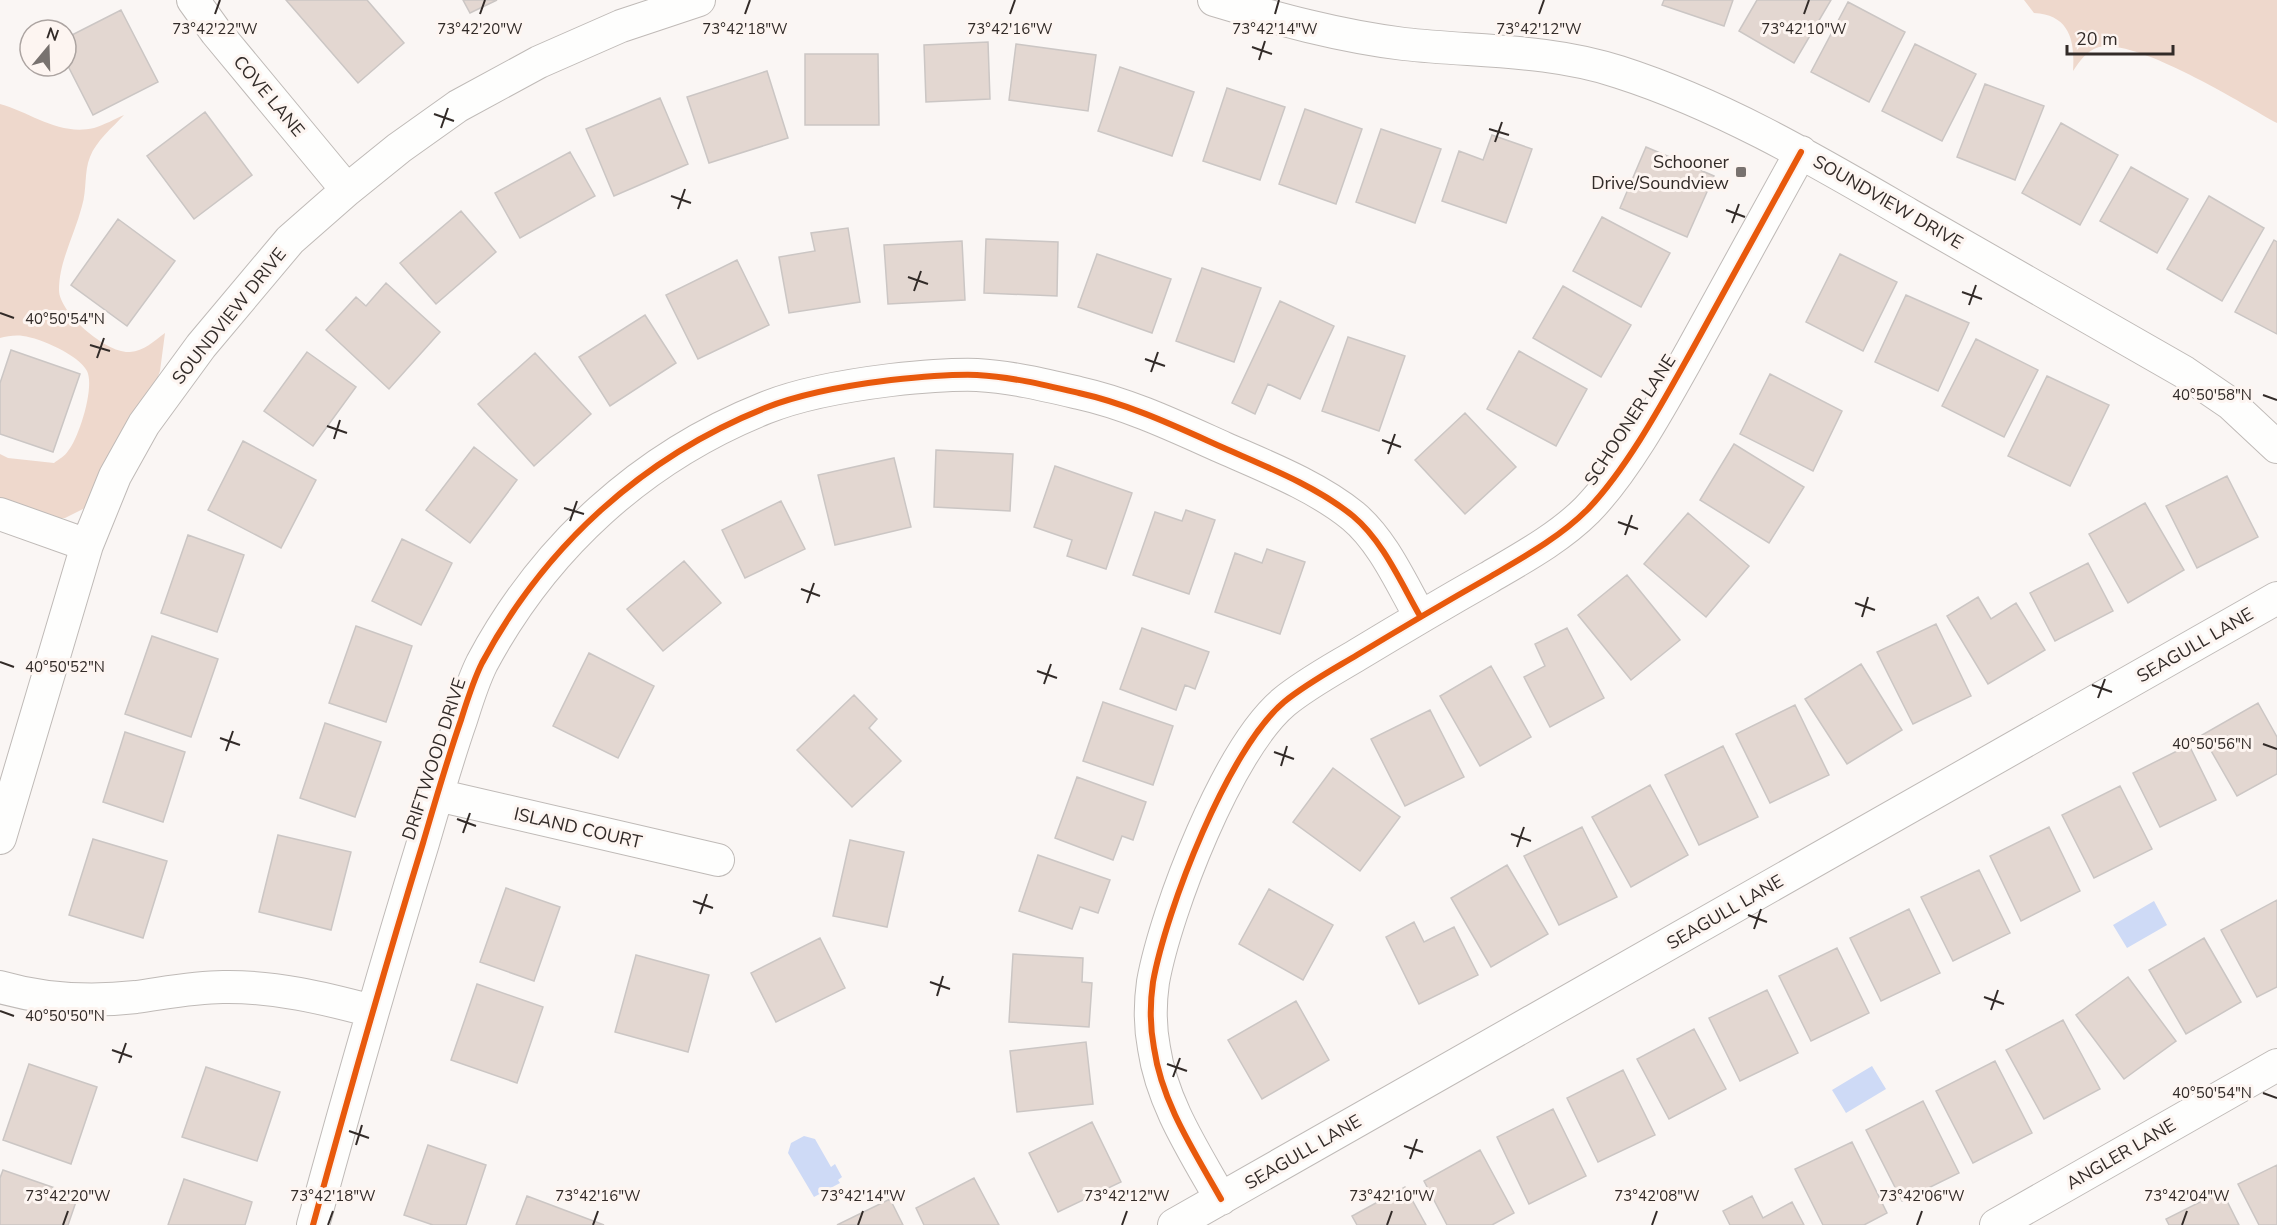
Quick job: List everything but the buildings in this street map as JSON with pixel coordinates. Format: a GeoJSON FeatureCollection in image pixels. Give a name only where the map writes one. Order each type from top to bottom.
{"type":"FeatureCollection","features":[{"type":"Feature","properties":{"kind":"street","name":"COVE LANE"},"geometry":{"type":"LineString","coordinates":[[193,0],[216,32],[347,190]]}},
{"type":"Feature","properties":{"kind":"street","name":"SOUNDVIEW DRIVE"},"geometry":{"type":"LineString","coordinates":[[0,838],[87,545],[115,476],[144,424],[194,356],[290,240],[399,148],[458,106],[539,62],[621,26],[699,0]]}},
{"type":"Feature","properties":{"kind":"street","name":"SOUNDVIEW DRIVE"},"geometry":{"type":"LineString","coordinates":[[1214,0],[1333,33],[1404,44],[1551,56],[1585,63],[1619,72],[1722,111],[1801,152],[2184,372],[2231,404],[2277,447]]}},
{"type":"Feature","properties":{"kind":"street","name":"SCHOONER LANE"},"geometry":{"type":"LineString","coordinates":[[1221,1199],[1173,1112],[1162,1084],[1154,1048],[1151,1009],[1157,963],[1179,889],[1228,781],[1254,737],[1283,703],[1420,616],[1524,557],[1566,528],[1602,494],[1636,445],[1671,387],[1801,152]]}},
{"type":"Feature","properties":{"kind":"street","name":"DRIFTWOOD DRIVE"},"geometry":{"type":"LineString","coordinates":[[313,1225],[372,1011],[437,795],[480,667],[518,603],[572,536],[633,481],[698,440],[767,407],[851,385],[930,375],[978,375],[1032,381],[1096,397],[1157,418],[1310,488],[1354,517],[1378,545],[1420,616]]}},
{"type":"Feature","properties":{"kind":"street"},"geometry":{"type":"LineString","coordinates":[[0,514],[87,545]]}},
{"type":"Feature","properties":{"kind":"street","name":"SEAGULL LANE"},"geometry":{"type":"LineString","coordinates":[[1174,1225],[2277,598]]}},
{"type":"Feature","properties":{"kind":"street","name":"ISLAND COURT"},"geometry":{"type":"LineString","coordinates":[[437,795],[718,860]]}},
{"type":"Feature","properties":{"kind":"street"},"geometry":{"type":"LineString","coordinates":[[0,987],[55,999],[90,1000],[222,987],[260,988],[316,997],[372,1011]]}},
{"type":"Feature","properties":{"kind":"street","name":"ANGLER LANE"},"geometry":{"type":"LineString","coordinates":[[1996,1225],[2277,1065]]}},
{"type":"Feature","properties":{"kind":"shaded area"},"geometry":{"type":"Polygon","coordinates":[[[2024,0],[2277,0],[2277,123],[2189,74],[2138,52],[2116,47],[2099,47],[2087,54],[2073,71],[2071,40],[2063,24],[2046,15],[2034,13],[2024,0]]]}},
{"type":"Feature","properties":{"kind":"shaded area"},"geometry":{"type":"Polygon","coordinates":[[[0,104],[69,129],[94,128],[124,115],[100,140],[90,157],[84,200],[64,258],[59,290],[61,299],[75,320],[97,339],[120,351],[140,350],[165,333],[160,371],[149,402],[91,505],[65,518],[34,518],[0,508],[0,454],[8,458],[54,463],[62,457],[77,435],[85,412],[89,378],[83,365],[76,359],[49,344],[30,337],[0,338],[0,104]]]}},
{"type":"Feature","properties":{"kind":"water"},"geometry":{"type":"Polygon","coordinates":[[[2154,901],[2167,925],[2127,948],[2113,925],[2154,901]]]}},
{"type":"Feature","properties":{"kind":"water"},"geometry":{"type":"Polygon","coordinates":[[[1872,1066],[1886,1089],[1846,1113],[1832,1090],[1872,1066]]]}},
{"type":"Feature","properties":{"kind":"water"},"geometry":{"type":"Polygon","coordinates":[[[804,1136],[815,1139],[831,1167],[835,1164],[842,1177],[838,1180],[840,1183],[814,1197],[788,1153],[791,1143],[804,1136]]]}},
{"type":"Feature","properties":{"kind":"cycle path"},"geometry":{"type":"LineString","coordinates":[[1221,1199],[1180,1126],[1164,1088],[1158,1068],[1151,1023],[1153,982],[1171,914],[1185,874],[1221,792],[1242,755],[1263,725],[1284,702],[1319,677],[1527,555],[1552,539],[1587,510],[1616,475],[1657,412],[1801,152]]}},
{"type":"Feature","properties":{"kind":"cycle path"},"geometry":{"type":"LineString","coordinates":[[313,1225],[366,1034],[441,781],[470,691],[482,663],[507,621],[535,581],[566,544],[601,510],[638,480],[678,452],[720,428],[765,408],[826,390],[944,375],[1003,378],[1041,384],[1098,398],[1153,417],[1257,462],[1307,486],[1339,505],[1364,526],[1382,550],[1420,616]]}},
{"type":"Feature","properties":{"kind":"place","name":"Schooner Drive/Soundview"},"geometry":{"type":"Point","coordinates":[1741,172]}}]}
